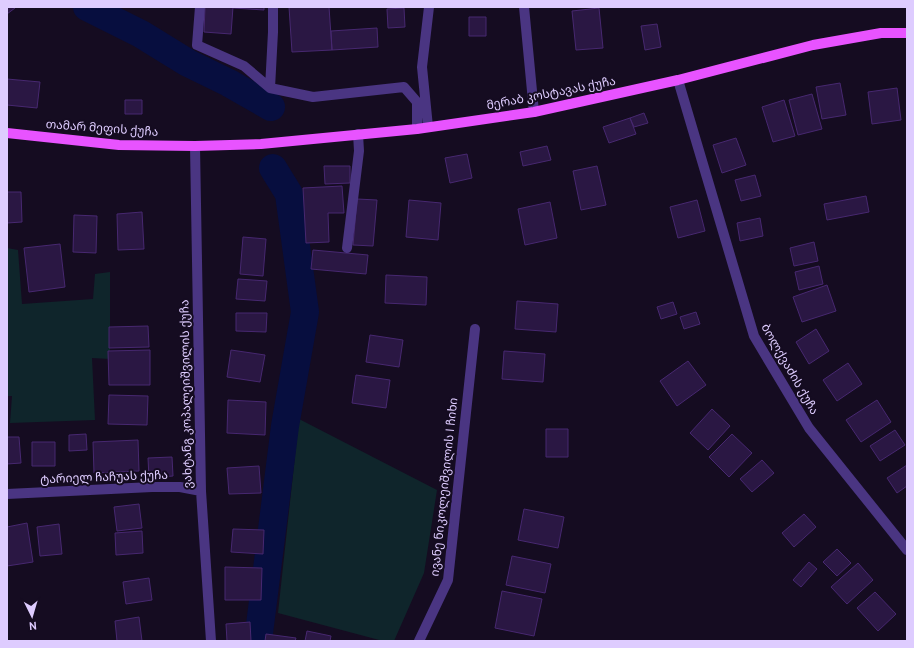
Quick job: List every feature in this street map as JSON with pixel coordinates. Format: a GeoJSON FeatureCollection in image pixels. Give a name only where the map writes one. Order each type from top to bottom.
{"type":"FeatureCollection","features":[{"type":"Feature","properties":{"kind":"main road","name":"მერაბ კოსტავას ქუჩა"},"geometry":{"type":"LineString","coordinates":[[195,146],[261,144],[417,129],[534,112],[678,80],[813,45],[881,33],[907,33]]}},
{"type":"Feature","properties":{"kind":"main road","name":"თამარ მეფის ქუჩა"},"geometry":{"type":"LineString","coordinates":[[7,133],[119,145],[195,146]]}},
{"type":"Feature","properties":{"kind":"street"},"geometry":{"type":"LineString","coordinates":[[200,7],[197,45],[244,66],[270,88],[313,97],[404,87],[417,102],[417,129]]}},
{"type":"Feature","properties":{"kind":"street"},"geometry":{"type":"LineString","coordinates":[[270,88],[273,7]]}},
{"type":"Feature","properties":{"kind":"street"},"geometry":{"type":"LineString","coordinates":[[428,127],[422,67],[429,7]]}},
{"type":"Feature","properties":{"kind":"street"},"geometry":{"type":"LineString","coordinates":[[524,7],[534,112]]}},
{"type":"Feature","properties":{"kind":"street","name":"ბოლქვაძის ქუჩა"},"geometry":{"type":"LineString","coordinates":[[678,80],[754,336],[809,428],[907,550]]}},
{"type":"Feature","properties":{"kind":"street"},"geometry":{"type":"LineString","coordinates":[[347,248],[359,151],[358,134]]}},
{"type":"Feature","properties":{"kind":"street","name":"ვახტანგ კოპალეიშვილის ქუჩა"},"geometry":{"type":"LineString","coordinates":[[195,146],[201,491],[211,641]]}},
{"type":"Feature","properties":{"kind":"street","name":"ივანე ნიკოლეიშვილის I ჩიხი"},"geometry":{"type":"LineString","coordinates":[[419,641],[448,580],[475,329]]}},
{"type":"Feature","properties":{"kind":"street","name":"ტარიელ ჩაჩუას ქუჩა"},"geometry":{"type":"LineString","coordinates":[[7,494],[152,487],[180,488],[201,491]]}},
{"type":"Feature","properties":{"kind":"shaded area"},"geometry":{"type":"Polygon","coordinates":[[[7,248],[18,250],[22,304],[93,299],[95,274],[110,272],[110,359],[92,358],[95,420],[10,423],[12,396],[7,396],[7,248]]]}},
{"type":"Feature","properties":{"kind":"shaded area"},"geometry":{"type":"Polygon","coordinates":[[[299,419],[437,490],[424,573],[394,641],[383,641],[278,613],[299,419]]]}},
{"type":"Feature","properties":{"kind":"building"},"geometry":{"type":"Polygon","coordinates":[[[7,7],[14,7],[15,8],[7,14],[7,7]]]}},
{"type":"Feature","properties":{"kind":"building"},"geometry":{"type":"Polygon","coordinates":[[[205,7],[233,7],[231,34],[204,32],[205,7]]]}},
{"type":"Feature","properties":{"kind":"building"},"geometry":{"type":"Polygon","coordinates":[[[264,7],[264,10],[233,8],[264,7]]]}},
{"type":"Feature","properties":{"kind":"building"},"geometry":{"type":"Polygon","coordinates":[[[289,7],[329,7],[332,50],[292,52],[289,7]]]}},
{"type":"Feature","properties":{"kind":"building"},"geometry":{"type":"Polygon","coordinates":[[[404,8],[405,27],[388,28],[387,9],[404,8]]]}},
{"type":"Feature","properties":{"kind":"building"},"geometry":{"type":"Polygon","coordinates":[[[599,8],[603,48],[576,50],[572,11],[599,8]]]}},
{"type":"Feature","properties":{"kind":"building"},"geometry":{"type":"Polygon","coordinates":[[[469,17],[486,17],[486,36],[469,36],[469,17]]]}},
{"type":"Feature","properties":{"kind":"building"},"geometry":{"type":"Polygon","coordinates":[[[657,24],[661,47],[645,50],[641,26],[657,24]]]}},
{"type":"Feature","properties":{"kind":"building"},"geometry":{"type":"Polygon","coordinates":[[[377,28],[378,47],[332,50],[331,31],[377,28]]]}},
{"type":"Feature","properties":{"kind":"building"},"geometry":{"type":"Polygon","coordinates":[[[7,79],[40,82],[37,108],[7,105],[7,79]]]}},
{"type":"Feature","properties":{"kind":"building"},"geometry":{"type":"Polygon","coordinates":[[[840,83],[846,115],[822,119],[816,87],[840,83]]]}},
{"type":"Feature","properties":{"kind":"building"},"geometry":{"type":"Polygon","coordinates":[[[897,88],[901,120],[872,124],[868,92],[897,88]]]}},
{"type":"Feature","properties":{"kind":"building"},"geometry":{"type":"Polygon","coordinates":[[[812,94],[822,129],[798,135],[789,100],[812,94]]]}},
{"type":"Feature","properties":{"kind":"building"},"geometry":{"type":"Polygon","coordinates":[[[125,100],[142,100],[142,114],[125,114],[125,100]]]}},
{"type":"Feature","properties":{"kind":"building"},"geometry":{"type":"Polygon","coordinates":[[[784,100],[795,136],[773,142],[762,107],[784,100]]]}},
{"type":"Feature","properties":{"kind":"building"},"geometry":{"type":"Polygon","coordinates":[[[644,113],[648,123],[634,127],[630,118],[644,113]]]}},
{"type":"Feature","properties":{"kind":"building"},"geometry":{"type":"Polygon","coordinates":[[[630,118],[636,134],[609,143],[603,127],[630,118]]]}},
{"type":"Feature","properties":{"kind":"building"},"geometry":{"type":"Polygon","coordinates":[[[736,138],[746,165],[722,173],[713,145],[736,138]]]}},
{"type":"Feature","properties":{"kind":"building"},"geometry":{"type":"Polygon","coordinates":[[[547,146],[551,160],[523,166],[520,152],[547,146]]]}},
{"type":"Feature","properties":{"kind":"building"},"geometry":{"type":"Polygon","coordinates":[[[467,154],[472,178],[450,183],[445,158],[467,154]]]}},
{"type":"Feature","properties":{"kind":"building"},"geometry":{"type":"Polygon","coordinates":[[[324,166],[350,166],[350,183],[325,184],[324,166]]]}},
{"type":"Feature","properties":{"kind":"building"},"geometry":{"type":"Polygon","coordinates":[[[597,166],[606,205],[581,210],[573,171],[597,166]]]}},
{"type":"Feature","properties":{"kind":"building"},"geometry":{"type":"Polygon","coordinates":[[[755,175],[761,196],[741,201],[735,180],[755,175]]]}},
{"type":"Feature","properties":{"kind":"building"},"geometry":{"type":"Polygon","coordinates":[[[342,186],[344,213],[328,213],[329,242],[306,243],[303,188],[342,186]]]}},
{"type":"Feature","properties":{"kind":"building"},"geometry":{"type":"Polygon","coordinates":[[[7,192],[21,192],[22,222],[7,223],[7,192]]]}},
{"type":"Feature","properties":{"kind":"building"},"geometry":{"type":"Polygon","coordinates":[[[866,196],[869,212],[827,220],[824,204],[866,196]]]}},
{"type":"Feature","properties":{"kind":"building"},"geometry":{"type":"Polygon","coordinates":[[[357,199],[377,200],[373,246],[353,245],[357,199]]]}},
{"type":"Feature","properties":{"kind":"building"},"geometry":{"type":"Polygon","coordinates":[[[409,200],[441,203],[438,240],[406,237],[409,200]]]}},
{"type":"Feature","properties":{"kind":"building"},"geometry":{"type":"Polygon","coordinates":[[[697,200],[705,231],[678,238],[670,207],[697,200]]]}},
{"type":"Feature","properties":{"kind":"building"},"geometry":{"type":"Polygon","coordinates":[[[550,202],[557,238],[525,245],[518,209],[550,202]]]}},
{"type":"Feature","properties":{"kind":"building"},"geometry":{"type":"Polygon","coordinates":[[[142,212],[144,249],[118,250],[117,214],[142,212]]]}},
{"type":"Feature","properties":{"kind":"building"},"geometry":{"type":"Polygon","coordinates":[[[74,215],[97,216],[96,253],[73,252],[74,215]]]}},
{"type":"Feature","properties":{"kind":"building"},"geometry":{"type":"Polygon","coordinates":[[[760,218],[763,236],[740,241],[737,223],[760,218]]]}},
{"type":"Feature","properties":{"kind":"building"},"geometry":{"type":"Polygon","coordinates":[[[243,237],[266,239],[263,276],[240,274],[243,237]]]}},
{"type":"Feature","properties":{"kind":"building"},"geometry":{"type":"Polygon","coordinates":[[[814,242],[818,261],[794,266],[790,248],[814,242]]]}},
{"type":"Feature","properties":{"kind":"building"},"geometry":{"type":"Polygon","coordinates":[[[60,244],[65,287],[29,292],[24,248],[60,244]]]}},
{"type":"Feature","properties":{"kind":"building"},"geometry":{"type":"Polygon","coordinates":[[[313,250],[368,255],[366,274],[311,269],[313,250]]]}},
{"type":"Feature","properties":{"kind":"building"},"geometry":{"type":"Polygon","coordinates":[[[819,266],[823,284],[799,290],[795,272],[819,266]]]}},
{"type":"Feature","properties":{"kind":"building"},"geometry":{"type":"Polygon","coordinates":[[[386,275],[427,277],[426,305],[385,303],[386,275]]]}},
{"type":"Feature","properties":{"kind":"building"},"geometry":{"type":"Polygon","coordinates":[[[238,279],[267,281],[265,301],[236,299],[238,279]]]}},
{"type":"Feature","properties":{"kind":"building"},"geometry":{"type":"Polygon","coordinates":[[[827,285],[836,311],[802,322],[793,297],[827,285]]]}},
{"type":"Feature","properties":{"kind":"building"},"geometry":{"type":"Polygon","coordinates":[[[517,301],[558,304],[556,332],[515,329],[517,301]]]}},
{"type":"Feature","properties":{"kind":"building"},"geometry":{"type":"Polygon","coordinates":[[[673,302],[677,314],[661,319],[657,307],[673,302]]]}},
{"type":"Feature","properties":{"kind":"building"},"geometry":{"type":"Polygon","coordinates":[[[696,312],[700,324],[684,329],[680,317],[696,312]]]}},
{"type":"Feature","properties":{"kind":"building"},"geometry":{"type":"Polygon","coordinates":[[[236,313],[267,313],[266,332],[236,331],[236,313]]]}},
{"type":"Feature","properties":{"kind":"building"},"geometry":{"type":"Polygon","coordinates":[[[148,326],[149,347],[109,348],[109,327],[148,326]]]}},
{"type":"Feature","properties":{"kind":"building"},"geometry":{"type":"Polygon","coordinates":[[[816,329],[829,351],[809,364],[796,342],[816,329]]]}},
{"type":"Feature","properties":{"kind":"building"},"geometry":{"type":"Polygon","coordinates":[[[370,335],[403,340],[399,367],[366,362],[370,335]]]}},
{"type":"Feature","properties":{"kind":"building"},"geometry":{"type":"Polygon","coordinates":[[[150,350],[150,385],[109,385],[108,351],[150,350]]]}},
{"type":"Feature","properties":{"kind":"building"},"geometry":{"type":"Polygon","coordinates":[[[231,350],[265,355],[260,382],[227,377],[231,350]]]}},
{"type":"Feature","properties":{"kind":"building"},"geometry":{"type":"Polygon","coordinates":[[[504,351],[545,354],[543,382],[502,379],[504,351]]]}},
{"type":"Feature","properties":{"kind":"building"},"geometry":{"type":"Polygon","coordinates":[[[688,361],[706,385],[677,406],[660,381],[688,361]]]}},
{"type":"Feature","properties":{"kind":"building"},"geometry":{"type":"Polygon","coordinates":[[[848,363],[862,384],[837,401],[823,380],[848,363]]]}},
{"type":"Feature","properties":{"kind":"building"},"geometry":{"type":"Polygon","coordinates":[[[356,375],[390,380],[386,408],[352,403],[356,375]]]}},
{"type":"Feature","properties":{"kind":"building"},"geometry":{"type":"Polygon","coordinates":[[[109,395],[148,396],[147,425],[108,424],[109,395]]]}},
{"type":"Feature","properties":{"kind":"building"},"geometry":{"type":"Polygon","coordinates":[[[228,400],[266,402],[265,435],[227,433],[228,400]]]}},
{"type":"Feature","properties":{"kind":"building"},"geometry":{"type":"Polygon","coordinates":[[[877,400],[891,422],[861,442],[846,420],[877,400]]]}},
{"type":"Feature","properties":{"kind":"building"},"geometry":{"type":"Polygon","coordinates":[[[712,409],[730,426],[708,450],[690,433],[712,409]]]}},
{"type":"Feature","properties":{"kind":"building"},"geometry":{"type":"Polygon","coordinates":[[[546,429],[568,429],[568,457],[546,457],[546,429]]]}},
{"type":"Feature","properties":{"kind":"building"},"geometry":{"type":"Polygon","coordinates":[[[895,430],[905,445],[880,461],[870,446],[895,430]]]}},
{"type":"Feature","properties":{"kind":"building"},"geometry":{"type":"Polygon","coordinates":[[[86,434],[87,450],[69,451],[69,435],[86,434]]]}},
{"type":"Feature","properties":{"kind":"building"},"geometry":{"type":"Polygon","coordinates":[[[732,434],[752,453],[729,477],[709,457],[732,434]]]}},
{"type":"Feature","properties":{"kind":"building"},"geometry":{"type":"Polygon","coordinates":[[[7,437],[19,437],[21,463],[7,464],[7,437]]]}},
{"type":"Feature","properties":{"kind":"building"},"geometry":{"type":"Polygon","coordinates":[[[138,440],[139,471],[94,473],[93,442],[138,440]]]}},
{"type":"Feature","properties":{"kind":"building"},"geometry":{"type":"Polygon","coordinates":[[[32,442],[55,442],[55,466],[32,466],[32,442]]]}},
{"type":"Feature","properties":{"kind":"building"},"geometry":{"type":"Polygon","coordinates":[[[172,457],[173,476],[149,478],[148,458],[172,457]]]}},
{"type":"Feature","properties":{"kind":"building"},"geometry":{"type":"Polygon","coordinates":[[[762,460],[774,473],[752,492],[740,479],[762,460]]]}},
{"type":"Feature","properties":{"kind":"building"},"geometry":{"type":"Polygon","coordinates":[[[907,465],[907,486],[897,493],[887,478],[907,465]]]}},
{"type":"Feature","properties":{"kind":"building"},"geometry":{"type":"Polygon","coordinates":[[[259,466],[261,493],[229,494],[227,468],[259,466]]]}},
{"type":"Feature","properties":{"kind":"building"},"geometry":{"type":"Polygon","coordinates":[[[139,504],[142,528],[117,531],[114,507],[139,504]]]}},
{"type":"Feature","properties":{"kind":"building"},"geometry":{"type":"Polygon","coordinates":[[[524,509],[564,517],[558,548],[518,540],[524,509]]]}},
{"type":"Feature","properties":{"kind":"building"},"geometry":{"type":"Polygon","coordinates":[[[804,514],[816,527],[794,547],[782,533],[804,514]]]}},
{"type":"Feature","properties":{"kind":"building"},"geometry":{"type":"Polygon","coordinates":[[[27,523],[33,562],[7,566],[7,527],[27,523]]]}},
{"type":"Feature","properties":{"kind":"building"},"geometry":{"type":"Polygon","coordinates":[[[59,524],[62,554],[40,556],[37,527],[59,524]]]}},
{"type":"Feature","properties":{"kind":"building"},"geometry":{"type":"Polygon","coordinates":[[[233,529],[264,530],[263,554],[231,552],[233,529]]]}},
{"type":"Feature","properties":{"kind":"building"},"geometry":{"type":"Polygon","coordinates":[[[142,531],[143,553],[116,555],[115,533],[142,531]]]}},
{"type":"Feature","properties":{"kind":"building"},"geometry":{"type":"Polygon","coordinates":[[[837,549],[851,563],[837,576],[823,562],[837,549]]]}},
{"type":"Feature","properties":{"kind":"building"},"geometry":{"type":"Polygon","coordinates":[[[512,556],[551,564],[545,593],[506,585],[512,556]]]}},
{"type":"Feature","properties":{"kind":"building"},"geometry":{"type":"Polygon","coordinates":[[[809,562],[817,569],[801,587],[793,580],[809,562]]]}},
{"type":"Feature","properties":{"kind":"building"},"geometry":{"type":"Polygon","coordinates":[[[858,563],[873,580],[847,604],[831,587],[858,563]]]}},
{"type":"Feature","properties":{"kind":"building"},"geometry":{"type":"Polygon","coordinates":[[[225,567],[262,568],[261,600],[225,600],[225,567]]]}},
{"type":"Feature","properties":{"kind":"building"},"geometry":{"type":"Polygon","coordinates":[[[149,578],[152,600],[126,604],[123,582],[149,578]]]}},
{"type":"Feature","properties":{"kind":"building"},"geometry":{"type":"Polygon","coordinates":[[[502,591],[542,599],[534,636],[495,628],[502,591]]]}},
{"type":"Feature","properties":{"kind":"building"},"geometry":{"type":"Polygon","coordinates":[[[875,592],[896,614],[878,631],[857,608],[875,592]]]}},
{"type":"Feature","properties":{"kind":"building"},"geometry":{"type":"Polygon","coordinates":[[[139,617],[142,641],[117,641],[115,621],[139,617]]]}},
{"type":"Feature","properties":{"kind":"building"},"geometry":{"type":"Polygon","coordinates":[[[250,622],[251,641],[227,641],[226,624],[250,622]]]}},
{"type":"Feature","properties":{"kind":"building"},"geometry":{"type":"Polygon","coordinates":[[[307,631],[331,636],[330,641],[305,641],[307,631]]]}},
{"type":"Feature","properties":{"kind":"building"},"geometry":{"type":"Polygon","coordinates":[[[266,634],[296,638],[295,641],[265,641],[266,634]]]}},
{"type":"Feature","properties":{"kind":"waterway"},"geometry":{"type":"LineString","coordinates":[[87,7],[141,34],[188,63],[229,83],[271,107]]}},
{"type":"Feature","properties":{"kind":"waterway"},"geometry":{"type":"LineString","coordinates":[[258,641],[285,426],[305,312],[289,194],[273,168]]}}]}
